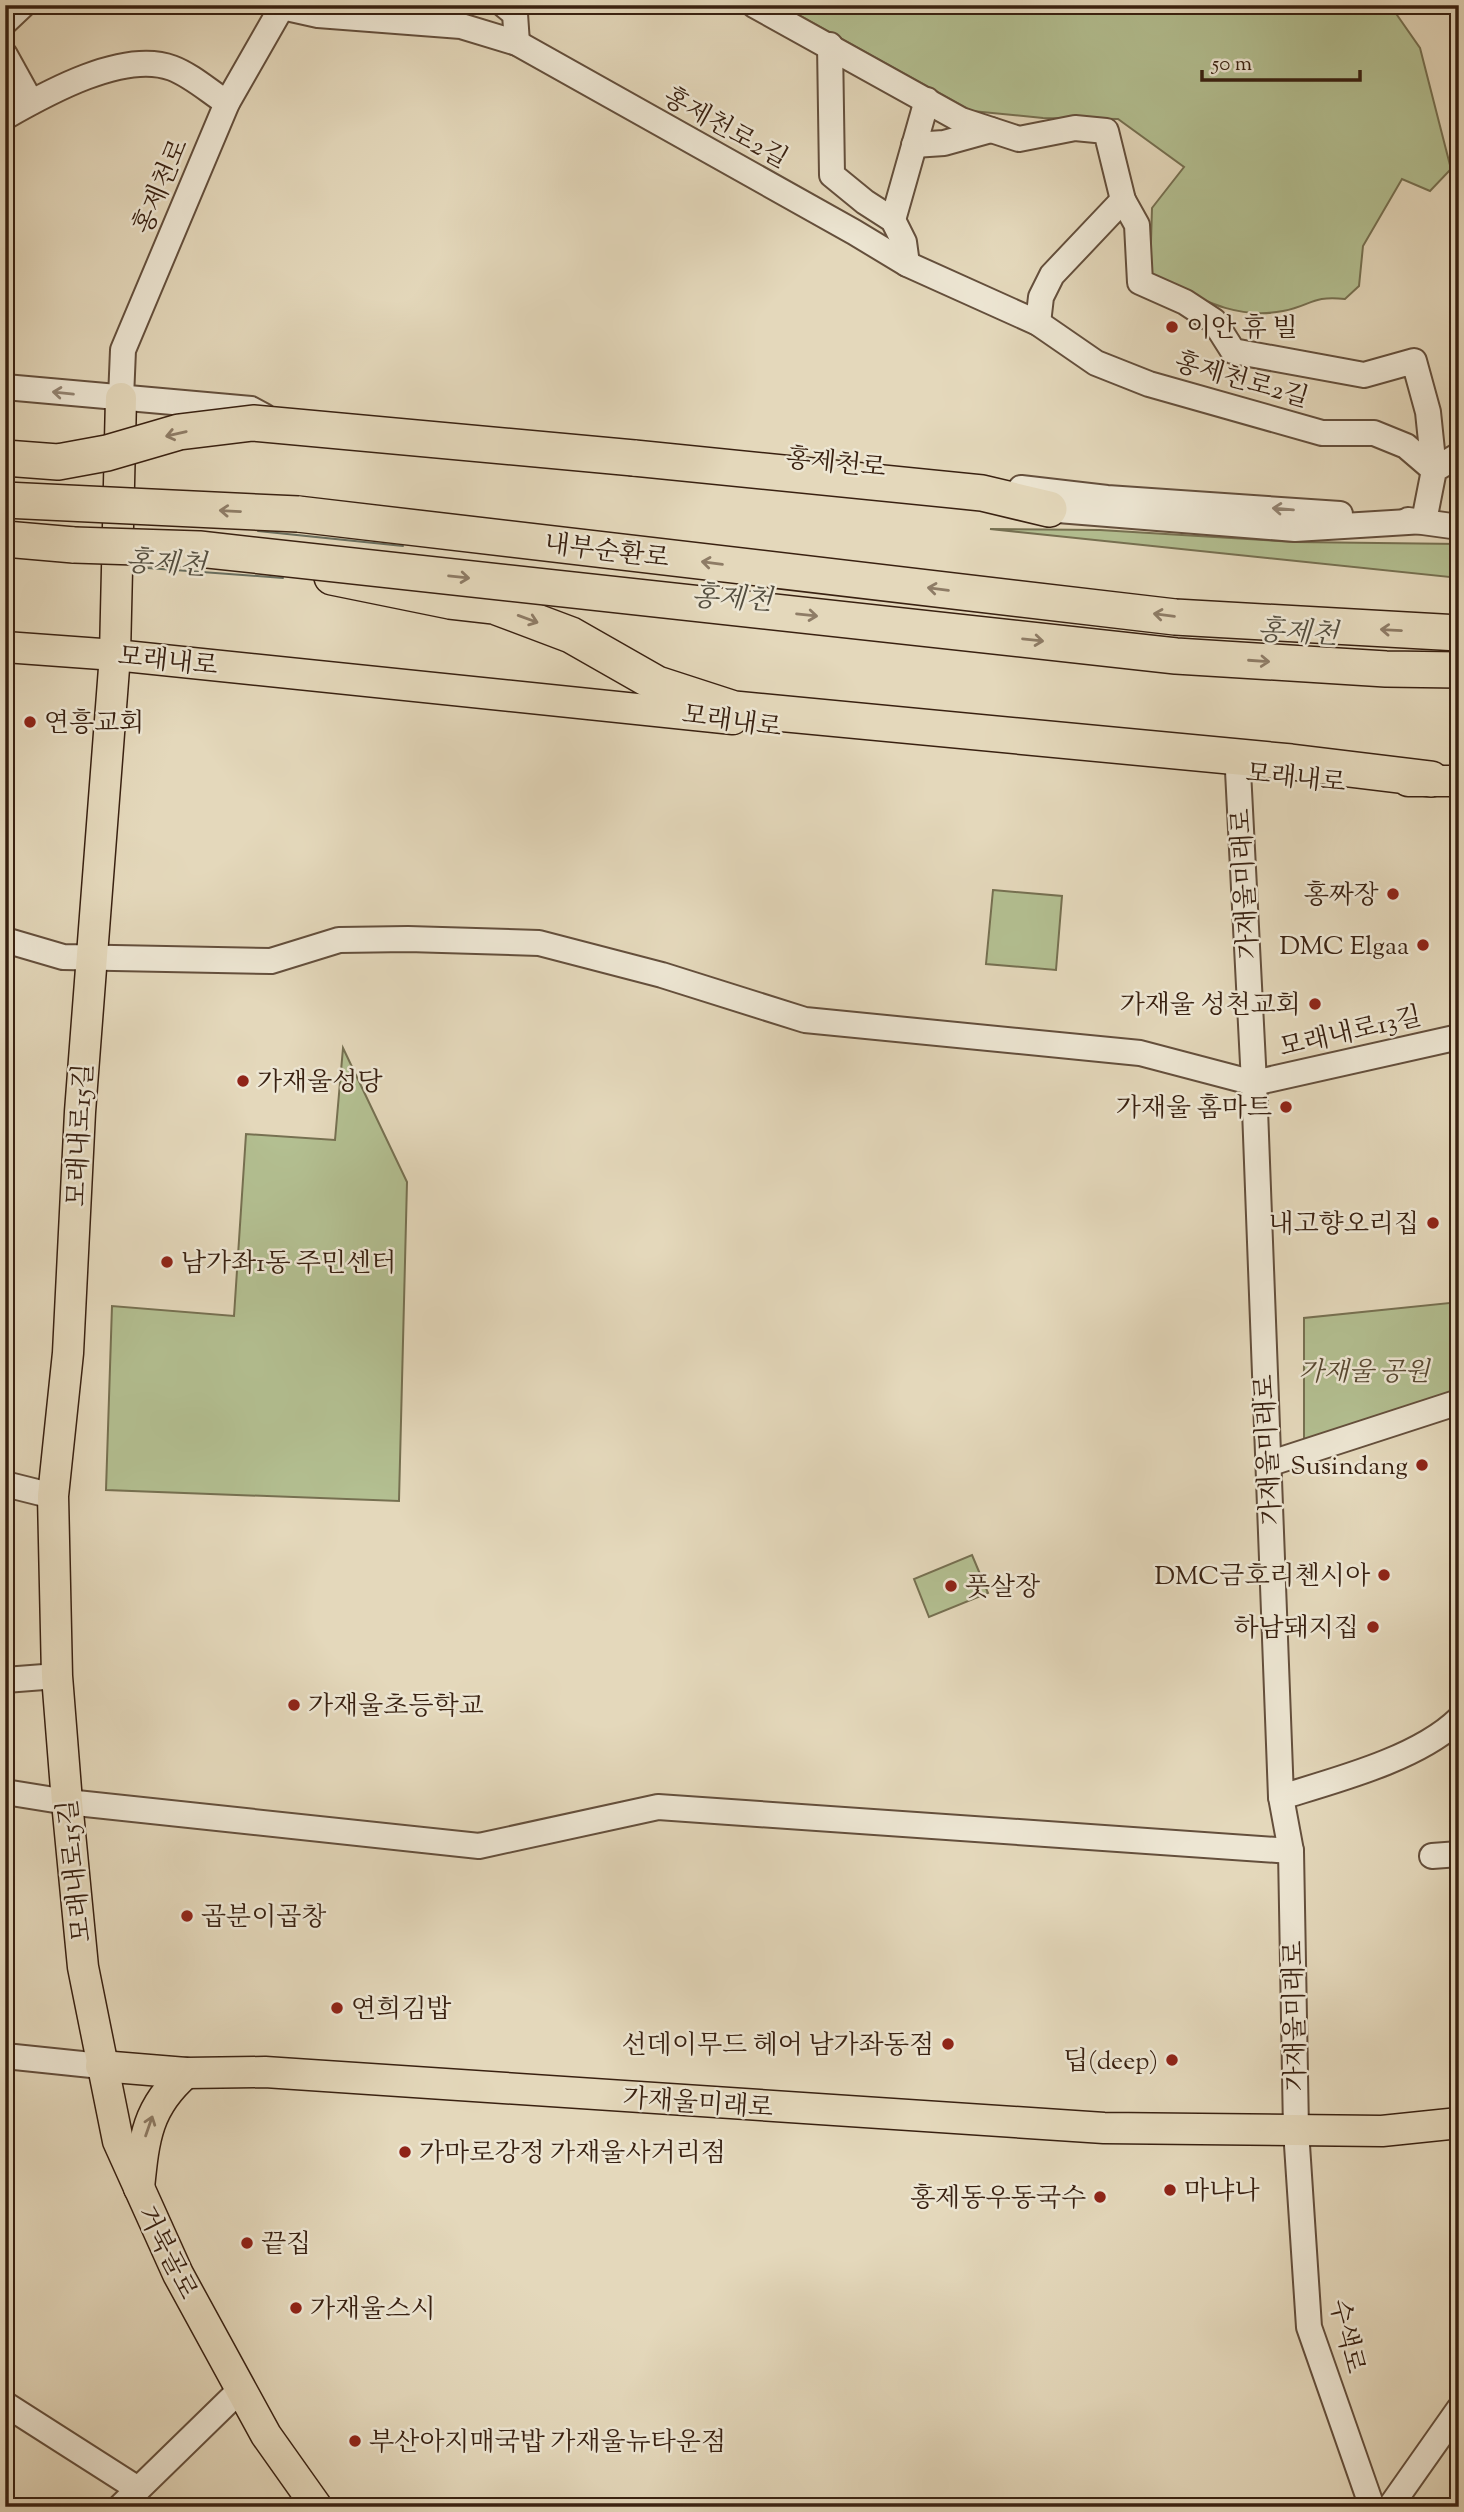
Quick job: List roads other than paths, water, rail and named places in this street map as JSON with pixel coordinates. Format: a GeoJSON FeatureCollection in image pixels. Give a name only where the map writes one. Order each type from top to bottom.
{"type":"FeatureCollection","features":[{"type":"Feature","properties":{"kind":"highway"},"geometry":{"type":"LineString","coordinates":[[5,458],[58,462],[107,453],[179,432],[253,423],[982,493],[1049,509]]}},
{"type":"Feature","properties":{"kind":"highway","name":"내부순환로"},"geometry":{"type":"LineString","coordinates":[[5,500],[298,514],[1175,617],[1459,633]]}},
{"type":"Feature","properties":{"kind":"highway","name":"내부순환로"},"geometry":{"type":"LineString","coordinates":[[5,539],[74,545],[199,549],[1176,656],[1459,670]]}},
{"type":"Feature","properties":{"kind":"highway"},"geometry":{"type":"LineString","coordinates":[[199,549],[450,601],[494,606],[571,635],[657,684],[734,709],[1291,762],[1445,780]]}},
{"type":"Feature","properties":{"kind":"main road","name":"모래내로15길"},"geometry":{"type":"LineString","coordinates":[[101,2066],[83,1967],[67,1801],[57,1676],[53,1496],[68,1353],[92,957],[115,655],[121,398]]}},
{"type":"Feature","properties":{"kind":"main road","name":"모래내로"},"geometry":{"type":"LineString","coordinates":[[5,647],[115,655],[716,716],[820,732],[1238,771],[1344,785],[1445,780]]}},
{"type":"Feature","properties":{"kind":"main road","name":"가재울미래로"},"geometry":{"type":"LineString","coordinates":[[101,2066],[186,2073],[265,2072],[1104,2128],[1382,2131],[1459,2123]]}},
{"type":"Feature","properties":{"kind":"main road","name":"거북골로"},"geometry":{"type":"LineString","coordinates":[[101,2066],[118,2141],[138,2192],[178,2274],[266,2435],[317,2507]]}},
{"type":"Feature","properties":{"kind":"main road"},"geometry":{"type":"LineString","coordinates":[[138,2192],[146,2132],[159,2102],[186,2073]]}},
{"type":"Feature","properties":{"kind":"street"},"geometry":{"type":"LineString","coordinates":[[5,22],[23,5]]}},
{"type":"Feature","properties":{"kind":"street"},"geometry":{"type":"LineString","coordinates":[[754,5],[961,120],[1019,139],[1075,128],[1106,131],[1124,200],[1137,225],[1140,282],[1185,302],[1214,321],[1233,351],[1364,374],[1414,360],[1428,412],[1434,470],[1424,522]]}},
{"type":"Feature","properties":{"kind":"street","name":"홍제천로2길"},"geometry":{"type":"LineString","coordinates":[[282,6],[318,15],[399,13],[461,26],[517,43],[855,232],[907,264],[1038,323],[1096,363],[1149,384],[1322,433],[1374,433],[1406,446],[1434,470]]}},
{"type":"Feature","properties":{"kind":"street","name":"홍제천로"},"geometry":{"type":"LineString","coordinates":[[121,398],[123,350],[227,103],[282,6]]}},
{"type":"Feature","properties":{"kind":"street"},"geometry":{"type":"LineString","coordinates":[[513,8],[517,43]]}},
{"type":"Feature","properties":{"kind":"street","name":"홍제천로2길"},"geometry":{"type":"LineString","coordinates":[[830,45],[832,175],[865,202],[893,220]]}},
{"type":"Feature","properties":{"kind":"street"},"geometry":{"type":"LineString","coordinates":[[5,55],[31,102]]}},
{"type":"Feature","properties":{"kind":"street"},"geometry":{"type":"LineString","coordinates":[[5,117],[31,102],[127,64],[172,67],[227,103]]}},
{"type":"Feature","properties":{"kind":"street"},"geometry":{"type":"LineString","coordinates":[[907,264],[904,242],[893,220],[927,100]]}},
{"type":"Feature","properties":{"kind":"street"},"geometry":{"type":"LineString","coordinates":[[914,145],[944,142],[991,130]]}},
{"type":"Feature","properties":{"kind":"street"},"geometry":{"type":"LineString","coordinates":[[1038,323],[1041,297],[1052,275],[1124,200]]}},
{"type":"Feature","properties":{"kind":"street","name":"홍제천로"},"geometry":{"type":"LineString","coordinates":[[5,387],[251,409],[1107,498],[1255,506],[1459,527]]}},
{"type":"Feature","properties":{"kind":"street","name":"홍제천로"},"geometry":{"type":"LineString","coordinates":[[251,409],[311,441],[894,498],[1295,529],[1424,522]]}},
{"type":"Feature","properties":{"kind":"street"},"geometry":{"type":"LineString","coordinates":[[1434,470],[1459,455]]}},
{"type":"Feature","properties":{"kind":"street","name":"가재울미래로"},"geometry":{"type":"LineString","coordinates":[[1238,771],[1254,1083],[1281,1797],[1291,1851],[1296,2130]]}},
{"type":"Feature","properties":{"kind":"street"},"geometry":{"type":"LineString","coordinates":[[5,940],[63,957],[271,961],[339,940],[539,943],[662,975],[805,1020],[1140,1053],[1254,1083]]}},
{"type":"Feature","properties":{"kind":"street","name":"모래내로13길"},"geometry":{"type":"LineString","coordinates":[[1254,1083],[1459,1037]]}},
{"type":"Feature","properties":{"kind":"street"},"geometry":{"type":"LineString","coordinates":[[1268,1464],[1459,1402]]}},
{"type":"Feature","properties":{"kind":"street"},"geometry":{"type":"LineString","coordinates":[[5,1484],[53,1496]]}},
{"type":"Feature","properties":{"kind":"street"},"geometry":{"type":"LineString","coordinates":[[5,1680],[57,1676]]}},
{"type":"Feature","properties":{"kind":"street"},"geometry":{"type":"LineString","coordinates":[[1281,1797],[1388,1759],[1456,1726]]}},
{"type":"Feature","properties":{"kind":"street"},"geometry":{"type":"LineString","coordinates":[[5,1792],[480,1846],[658,1807],[1291,1851]]}},
{"type":"Feature","properties":{"kind":"street"},"geometry":{"type":"LineString","coordinates":[[1432,1856],[1459,1854]]}},
{"type":"Feature","properties":{"kind":"street"},"geometry":{"type":"LineString","coordinates":[[5,2056],[101,2066]]}},
{"type":"Feature","properties":{"kind":"street","name":"수색로"},"geometry":{"type":"LineString","coordinates":[[1296,2130],[1309,2327],[1372,2507]]}},
{"type":"Feature","properties":{"kind":"street"},"geometry":{"type":"LineString","coordinates":[[120,2507],[241,2389]]}},
{"type":"Feature","properties":{"kind":"street"},"geometry":{"type":"LineString","coordinates":[[5,2404],[138,2489]]}},
{"type":"Feature","properties":{"kind":"street"},"geometry":{"type":"LineString","coordinates":[[1390,2507],[1459,2409]]}},
{"type":"Feature","properties":{"kind":"place","name":"이안 휴 빌"},"geometry":{"type":"Point","coordinates":[1172,327]}},
{"type":"Feature","properties":{"kind":"place","name":"연흥교회"},"geometry":{"type":"Point","coordinates":[30,722]}},
{"type":"Feature","properties":{"kind":"place","name":"홍짜장"},"geometry":{"type":"Point","coordinates":[1393,894]}},
{"type":"Feature","properties":{"kind":"place","name":"DMC Elgaa"},"geometry":{"type":"Point","coordinates":[1423,945]}},
{"type":"Feature","properties":{"kind":"place","name":"가재울 성천교회"},"geometry":{"type":"Point","coordinates":[1315,1004]}},
{"type":"Feature","properties":{"kind":"place","name":"가재울성당"},"geometry":{"type":"Point","coordinates":[243,1081]}},
{"type":"Feature","properties":{"kind":"place","name":"가재울 홈마트"},"geometry":{"type":"Point","coordinates":[1286,1107]}},
{"type":"Feature","properties":{"kind":"place","name":"내고향오리집"},"geometry":{"type":"Point","coordinates":[1433,1223]}},
{"type":"Feature","properties":{"kind":"place","name":"남가좌1동 주민센터"},"geometry":{"type":"Point","coordinates":[167,1262]}},
{"type":"Feature","properties":{"kind":"place","name":"Susindang"},"geometry":{"type":"Point","coordinates":[1422,1465]}},
{"type":"Feature","properties":{"kind":"place","name":"DMC금호리첸시아"},"geometry":{"type":"Point","coordinates":[1384,1575]}},
{"type":"Feature","properties":{"kind":"place","name":"풋살장"},"geometry":{"type":"Point","coordinates":[951,1586]}},
{"type":"Feature","properties":{"kind":"place","name":"하남돼지집"},"geometry":{"type":"Point","coordinates":[1373,1627]}},
{"type":"Feature","properties":{"kind":"place","name":"가재울초등학교"},"geometry":{"type":"Point","coordinates":[294,1705]}},
{"type":"Feature","properties":{"kind":"place","name":"곱분이곱창"},"geometry":{"type":"Point","coordinates":[187,1916]}},
{"type":"Feature","properties":{"kind":"place","name":"연희김밥"},"geometry":{"type":"Point","coordinates":[337,2008]}},
{"type":"Feature","properties":{"kind":"place","name":"선데이무드 헤어 남가좌동점"},"geometry":{"type":"Point","coordinates":[948,2044]}},
{"type":"Feature","properties":{"kind":"place","name":"딥(deep)"},"geometry":{"type":"Point","coordinates":[1172,2060]}},
{"type":"Feature","properties":{"kind":"place","name":"가마로강정 가재울사거리점"},"geometry":{"type":"Point","coordinates":[405,2152]}},
{"type":"Feature","properties":{"kind":"place","name":"마냐나"},"geometry":{"type":"Point","coordinates":[1170,2190]}},
{"type":"Feature","properties":{"kind":"place","name":"홍제동우동국수"},"geometry":{"type":"Point","coordinates":[1100,2197]}},
{"type":"Feature","properties":{"kind":"place","name":"끝집"},"geometry":{"type":"Point","coordinates":[247,2243]}},
{"type":"Feature","properties":{"kind":"place","name":"가재울스시"},"geometry":{"type":"Point","coordinates":[296,2308]}},
{"type":"Feature","properties":{"kind":"place","name":"부산아지매국밥 가재울뉴타운점"},"geometry":{"type":"Point","coordinates":[355,2441]}},
{"type":"Feature","properties":{"kind":"water label","name":"홍제천"},"geometry":{"type":"Point","coordinates":[166,562]}},
{"type":"Feature","properties":{"kind":"water label","name":"홍제천"},"geometry":{"type":"Point","coordinates":[732,597]}},
{"type":"Feature","properties":{"kind":"water label","name":"홍제천"},"geometry":{"type":"Point","coordinates":[1298,631]}},
{"type":"Feature","properties":{"kind":"park label","name":"가재울 공원"},"geometry":{"type":"Point","coordinates":[1364,1371]}}]}
